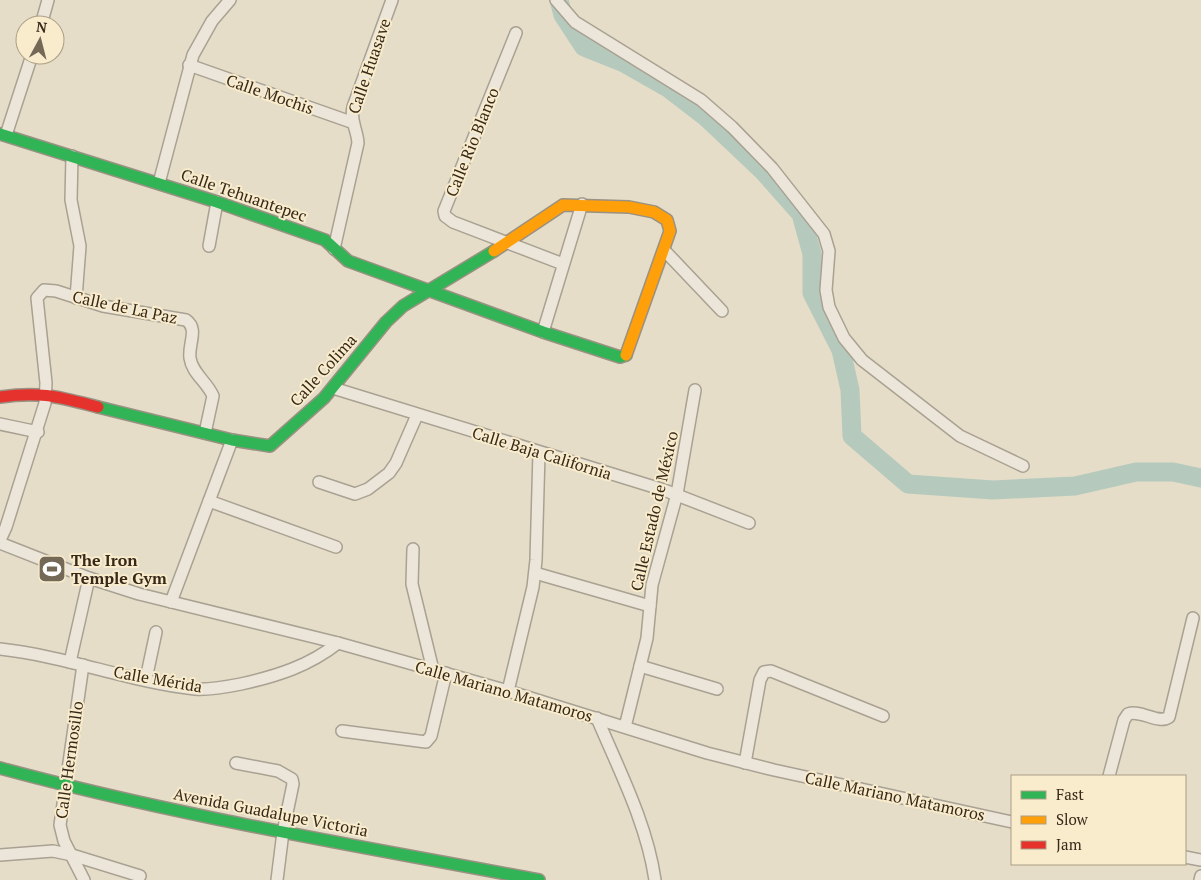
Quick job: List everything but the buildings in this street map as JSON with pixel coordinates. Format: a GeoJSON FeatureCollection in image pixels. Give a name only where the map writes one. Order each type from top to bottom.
{"type":"FeatureCollection","features":[{"type":"Feature","properties":{"kind":"street"},"geometry":{"type":"LineString","coordinates":[[44,15],[48,0]]}},
{"type":"Feature","properties":{"kind":"street"},"geometry":{"type":"LineString","coordinates":[[158,183],[189,65],[203,34],[230,0]]}},
{"type":"Feature","properties":{"kind":"street","name":"Calle Huasave"},"geometry":{"type":"LineString","coordinates":[[334,249],[358,143],[358,135],[351,122],[353,107],[392,0]]}},
{"type":"Feature","properties":{"kind":"street"},"geometry":{"type":"LineString","coordinates":[[556,0],[575,22],[701,100],[732,127],[772,168],[824,234],[829,251],[826,290],[829,306],[844,338],[862,360],[960,436],[1023,466]]}},
{"type":"Feature","properties":{"kind":"street","name":"Calle Rio Blanco"},"geometry":{"type":"LineString","coordinates":[[516,33],[444,211],[448,220],[563,264]]}},
{"type":"Feature","properties":{"kind":"street","name":"Calle Tehuantepec"},"geometry":{"type":"LineString","coordinates":[[28,65],[3,135],[217,202],[324,240],[348,261],[543,332]]}},
{"type":"Feature","properties":{"kind":"street","name":"Calle Mochis"},"geometry":{"type":"LineString","coordinates":[[189,65],[351,122]]}},
{"type":"Feature","properties":{"kind":"street"},"geometry":{"type":"LineString","coordinates":[[72,156],[70,200],[80,246],[76,298]]}},
{"type":"Feature","properties":{"kind":"street"},"geometry":{"type":"LineString","coordinates":[[209,246],[217,202]]}},
{"type":"Feature","properties":{"kind":"street","name":"Calle Colima"},"geometry":{"type":"LineString","coordinates":[[0,397],[28,393],[46,394],[232,440],[264,446],[275,443],[333,388],[386,322],[403,306],[461,272],[563,204],[582,204]]}},
{"type":"Feature","properties":{"kind":"street"},"geometry":{"type":"LineString","coordinates":[[582,204],[629,207],[662,216],[667,220],[670,231],[664,250],[625,356],[614,355],[543,332],[582,204]]}},
{"type":"Feature","properties":{"kind":"street"},"geometry":{"type":"LineString","coordinates":[[664,250],[722,311]]}},
{"type":"Feature","properties":{"kind":"street","name":"Calle de La Paz"},"geometry":{"type":"LineString","coordinates":[[0,542],[38,432],[46,394],[37,298],[44,290],[50,290],[103,306],[186,320],[193,328],[190,361],[213,396],[205,433]]}},
{"type":"Feature","properties":{"kind":"street","name":"Calle Baja California"},"geometry":{"type":"LineString","coordinates":[[333,388],[677,494],[749,523]]}},
{"type":"Feature","properties":{"kind":"street","name":"Calle Estado de México"},"geometry":{"type":"LineString","coordinates":[[625,727],[650,628],[650,606],[654,573],[677,494],[695,390]]}},
{"type":"Feature","properties":{"kind":"street"},"geometry":{"type":"LineString","coordinates":[[319,482],[355,494],[368,490],[389,473],[396,464],[407,444],[417,415]]}},
{"type":"Feature","properties":{"kind":"street"},"geometry":{"type":"LineString","coordinates":[[0,424],[38,432]]}},
{"type":"Feature","properties":{"kind":"street"},"geometry":{"type":"LineString","coordinates":[[172,602],[232,440]]}},
{"type":"Feature","properties":{"kind":"street"},"geometry":{"type":"LineString","coordinates":[[508,691],[526,622],[535,573],[539,453]]}},
{"type":"Feature","properties":{"kind":"street"},"geometry":{"type":"LineString","coordinates":[[209,500],[336,547]]}},
{"type":"Feature","properties":{"kind":"street","name":"Calle Mariano Matamoros"},"geometry":{"type":"LineString","coordinates":[[0,542],[90,578],[172,602],[338,643],[446,673],[746,763],[1011,822]]}},
{"type":"Feature","properties":{"kind":"street"},"geometry":{"type":"LineString","coordinates":[[413,549],[412,584],[433,670]]}},
{"type":"Feature","properties":{"kind":"street"},"geometry":{"type":"LineString","coordinates":[[535,573],[650,606]]}},
{"type":"Feature","properties":{"kind":"street"},"geometry":{"type":"LineString","coordinates":[[70,662],[90,578]]}},
{"type":"Feature","properties":{"kind":"street"},"geometry":{"type":"LineString","coordinates":[[1109,775],[1124,720],[1128,714],[1137,712],[1162,719],[1169,717],[1193,618]]}},
{"type":"Feature","properties":{"kind":"street"},"geometry":{"type":"LineString","coordinates":[[146,679],[156,632]]}},
{"type":"Feature","properties":{"kind":"street","name":"Calle Mérida"},"geometry":{"type":"LineString","coordinates":[[0,649],[195,689],[220,688],[288,672],[311,661],[338,643]]}},
{"type":"Feature","properties":{"kind":"street","name":"Calle Hermosillo"},"geometry":{"type":"LineString","coordinates":[[83,665],[64,786],[60,825],[64,841],[84,880]]}},
{"type":"Feature","properties":{"kind":"street"},"geometry":{"type":"LineString","coordinates":[[640,666],[717,689]]}},
{"type":"Feature","properties":{"kind":"street"},"geometry":{"type":"LineString","coordinates":[[746,763],[760,680],[764,672],[771,671],[883,716]]}},
{"type":"Feature","properties":{"kind":"street"},"geometry":{"type":"LineString","coordinates":[[342,731],[426,742],[431,736],[446,673]]}},
{"type":"Feature","properties":{"kind":"street"},"geometry":{"type":"LineString","coordinates":[[597,718],[649,847],[655,880]]}},
{"type":"Feature","properties":{"kind":"street"},"geometry":{"type":"LineString","coordinates":[[236,763],[278,771],[292,780],[293,789],[283,832],[277,880]]}},
{"type":"Feature","properties":{"kind":"street","name":"Avenida Guadalupe Victoria"},"geometry":{"type":"LineString","coordinates":[[0,768],[64,786],[283,832],[538,880]]}},
{"type":"Feature","properties":{"kind":"street"},"geometry":{"type":"LineString","coordinates":[[0,855],[39,851],[72,854],[140,876]]}},
{"type":"Feature","properties":{"kind":"street"},"geometry":{"type":"LineString","coordinates":[[1186,857],[1201,860]]}},
{"type":"Feature","properties":{"kind":"street"},"geometry":{"type":"LineString","coordinates":[[1200,880],[1201,876]]}},
{"type":"Feature","properties":{"kind":"waterway"},"geometry":{"type":"LineString","coordinates":[[559,0],[563,15],[584,47],[624,63],[668,88],[707,118],[762,170],[801,214],[812,254],[812,293],[841,350],[850,390],[852,436],[908,484],[993,490],[1075,486],[1136,472],[1173,472],[1201,478]]}},
{"type":"Feature","properties":{"kind":"traffic: fast"},"geometry":{"type":"LineString","coordinates":[[0,134],[217,202],[325,240],[348,261],[543,332],[620,357],[626,355]]}},
{"type":"Feature","properties":{"kind":"traffic: fast"},"geometry":{"type":"LineString","coordinates":[[98,407],[232,440],[270,446],[324,398],[386,322],[403,306],[494,251]]}},
{"type":"Feature","properties":{"kind":"traffic: fast"},"geometry":{"type":"LineString","coordinates":[[0,768],[201,816],[539,880]]}},
{"type":"Feature","properties":{"kind":"traffic: slow"},"geometry":{"type":"LineString","coordinates":[[494,251],[563,205],[629,207],[654,212],[667,220],[670,231],[626,355]]}},
{"type":"Feature","properties":{"kind":"traffic: jam"},"geometry":{"type":"LineString","coordinates":[[0,397],[14,395],[50,396],[98,407]]}},
{"type":"Feature","properties":{"kind":"place","name":"The Iron Temple Gym"},"geometry":{"type":"Point","coordinates":[52,569]}}]}
